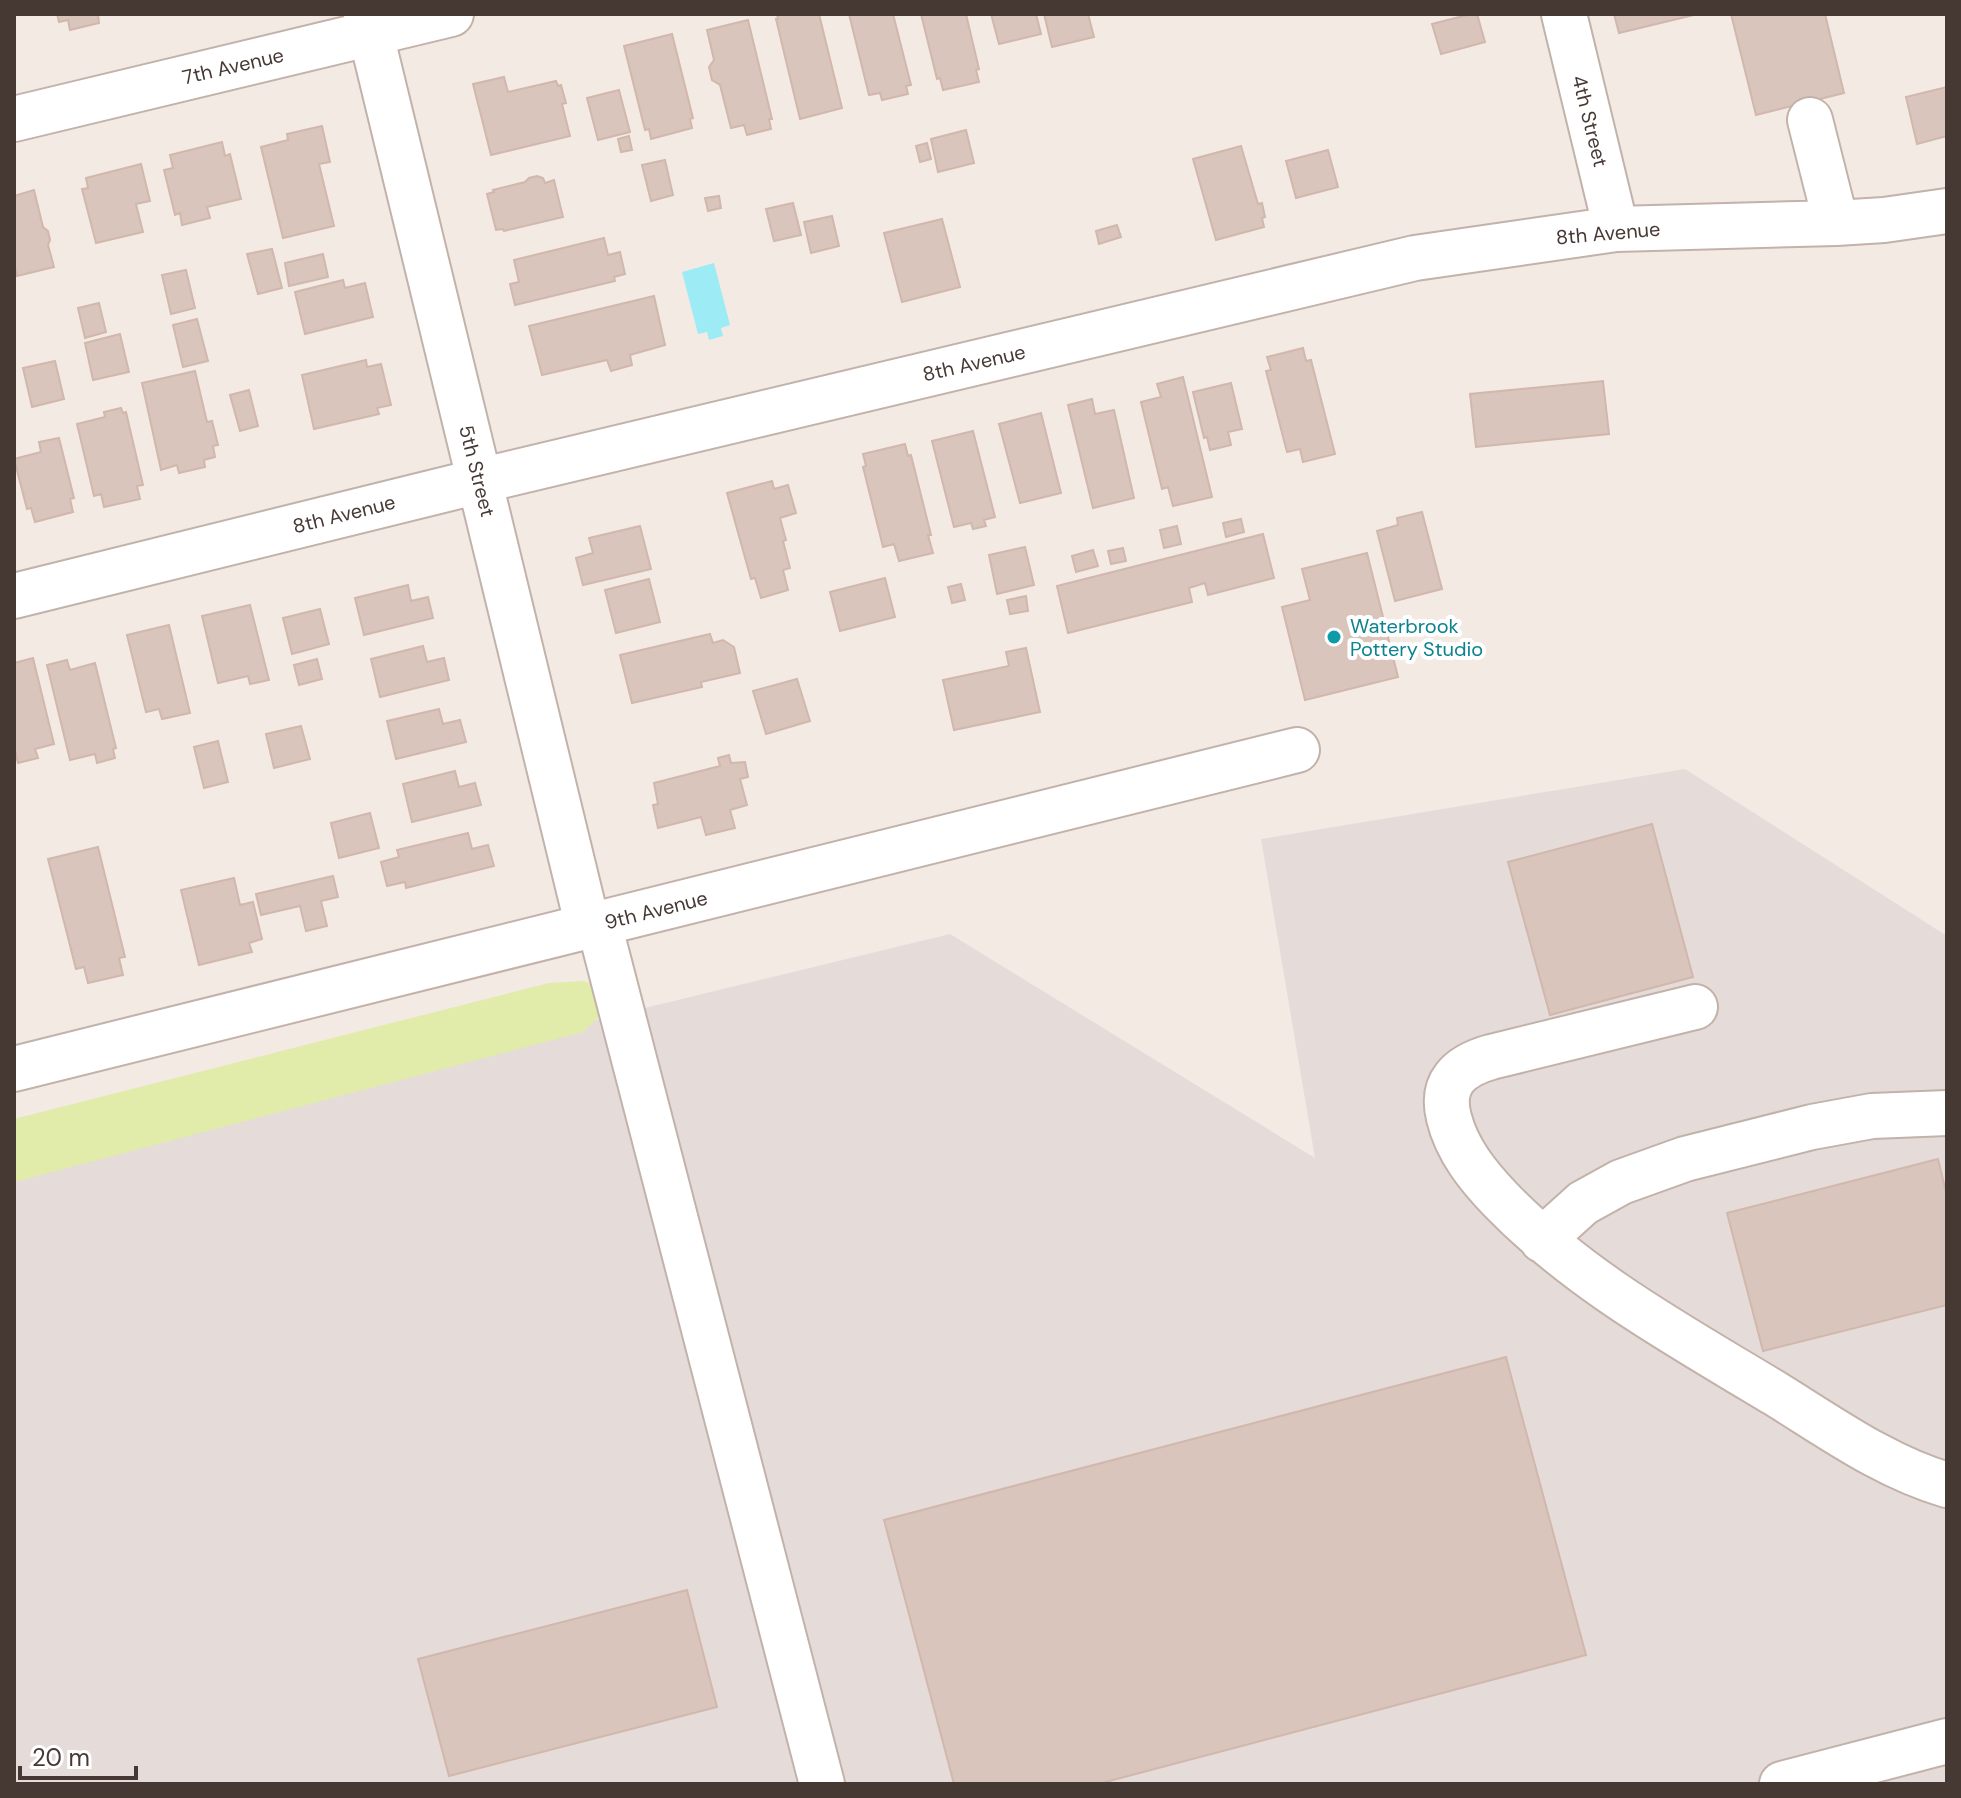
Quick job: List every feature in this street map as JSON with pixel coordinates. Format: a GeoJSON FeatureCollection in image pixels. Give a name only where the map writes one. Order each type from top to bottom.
{"type":"FeatureCollection","features":[{"type":"Feature","properties":{"kind":"street","name":"7th Avenue"},"geometry":{"type":"LineString","coordinates":[[14,119],[368,24],[451,14]]}},
{"type":"Feature","properties":{"kind":"street","name":"4th Street"},"geometry":{"type":"LineString","coordinates":[[1564,14],[1616,229]]}},
{"type":"Feature","properties":{"kind":"street","name":"5th Street"},"geometry":{"type":"LineString","coordinates":[[368,24],[479,481],[593,926],[822,1784]]}},
{"type":"Feature","properties":{"kind":"street"},"geometry":{"type":"LineString","coordinates":[[1810,120],[1836,223]]}},
{"type":"Feature","properties":{"kind":"street","name":"8th Avenue"},"geometry":{"type":"LineString","coordinates":[[14,596],[479,481],[1415,258],[1616,229],[1836,223],[1947,211]]}},
{"type":"Feature","properties":{"kind":"street","name":"9th Avenue"},"geometry":{"type":"LineString","coordinates":[[14,1069],[1297,750]]}},
{"type":"Feature","properties":{"kind":"street"},"geometry":{"type":"LineString","coordinates":[[1695,1007],[1479,1060],[1460,1071],[1446,1097],[1451,1125],[1464,1153],[1491,1189],[1542,1240],[1579,1270],[1697,1347],[1896,1467],[1947,1485]]}},
{"type":"Feature","properties":{"kind":"street"},"geometry":{"type":"LineString","coordinates":[[1542,1240],[1583,1203],[1621,1182],[1685,1159],[1812,1127],[1872,1116],[1947,1113]]}},
{"type":"Feature","properties":{"kind":"street"},"geometry":{"type":"LineString","coordinates":[[1782,1784],[1947,1741]]}},
{"type":"Feature","properties":{"kind":"shaded area"},"geometry":{"type":"Polygon","coordinates":[[[1685,769],[1947,936],[1947,1784],[14,1784],[14,1161],[950,934],[1315,1158],[1261,839],[1685,769]]]}},
{"type":"Feature","properties":{"kind":"green space"},"geometry":{"type":"Polygon","coordinates":[[[583,981],[594,985],[600,1016],[583,1032],[14,1182],[14,1119],[549,983],[583,981]]]}},
{"type":"Feature","properties":{"kind":"water"},"geometry":{"type":"Polygon","coordinates":[[[714,263],[730,325],[721,328],[723,336],[709,340],[707,332],[698,334],[682,272],[714,263]]]}},
{"type":"Feature","properties":{"kind":"building"},"geometry":{"type":"Polygon","coordinates":[[[57,14],[98,14],[99,23],[70,30],[68,20],[59,22],[57,14]]]}},
{"type":"Feature","properties":{"kind":"building"},"geometry":{"type":"Polygon","coordinates":[[[777,14],[819,14],[842,108],[800,119],[777,14]]]}},
{"type":"Feature","properties":{"kind":"building"},"geometry":{"type":"Polygon","coordinates":[[[849,14],[893,14],[911,85],[906,86],[908,94],[882,100],[880,93],[869,95],[849,14]]]}},
{"type":"Feature","properties":{"kind":"building"},"geometry":{"type":"Polygon","coordinates":[[[921,14],[966,14],[979,69],[976,70],[979,82],[943,90],[940,78],[937,79],[921,14]]]}},
{"type":"Feature","properties":{"kind":"building"},"geometry":{"type":"Polygon","coordinates":[[[991,14],[1036,14],[1041,34],[999,44],[991,14]]]}},
{"type":"Feature","properties":{"kind":"building"},"geometry":{"type":"Polygon","coordinates":[[[1044,14],[1088,14],[1094,37],[1052,47],[1044,14]]]}},
{"type":"Feature","properties":{"kind":"building"},"geometry":{"type":"Polygon","coordinates":[[[1477,14],[1485,42],[1441,54],[1432,24],[1477,14]]]}},
{"type":"Feature","properties":{"kind":"building"},"geometry":{"type":"Polygon","coordinates":[[[1614,14],[1698,14],[1619,33],[1614,14]]]}},
{"type":"Feature","properties":{"kind":"building"},"geometry":{"type":"Polygon","coordinates":[[[1731,14],[1825,14],[1844,93],[1756,115],[1731,14]]]}},
{"type":"Feature","properties":{"kind":"building"},"geometry":{"type":"Polygon","coordinates":[[[748,20],[772,119],[769,119],[771,129],[747,135],[744,125],[731,128],[720,85],[712,80],[709,67],[714,60],[707,30],[748,20]]]}},
{"type":"Feature","properties":{"kind":"building"},"geometry":{"type":"Polygon","coordinates":[[[672,34],[693,118],[690,119],[692,128],[651,139],[649,129],[645,130],[624,46],[672,34]]]}},
{"type":"Feature","properties":{"kind":"building"},"geometry":{"type":"Polygon","coordinates":[[[504,77],[508,92],[556,81],[558,86],[561,85],[570,136],[491,155],[473,84],[504,77]]]}},
{"type":"Feature","properties":{"kind":"building"},"geometry":{"type":"Polygon","coordinates":[[[1947,87],[1947,136],[1917,144],[1906,97],[1947,87]]]}},
{"type":"Feature","properties":{"kind":"building"},"geometry":{"type":"Polygon","coordinates":[[[619,90],[630,132],[598,140],[587,98],[619,90]]]}},
{"type":"Feature","properties":{"kind":"building"},"geometry":{"type":"Polygon","coordinates":[[[322,126],[330,162],[319,164],[334,226],[283,238],[261,147],[288,140],[287,134],[322,126]]]}},
{"type":"Feature","properties":{"kind":"building"},"geometry":{"type":"Polygon","coordinates":[[[966,130],[974,163],[938,172],[931,139],[966,130]]]}},
{"type":"Feature","properties":{"kind":"building"},"geometry":{"type":"Polygon","coordinates":[[[629,136],[632,150],[621,152],[618,139],[629,136]]]}},
{"type":"Feature","properties":{"kind":"building"},"geometry":{"type":"Polygon","coordinates":[[[222,142],[225,156],[230,154],[241,199],[207,207],[210,218],[182,225],[180,213],[175,215],[164,170],[173,168],[170,155],[222,142]]]}},
{"type":"Feature","properties":{"kind":"building"},"geometry":{"type":"Polygon","coordinates":[[[927,143],[931,159],[920,162],[916,146],[927,143]]]}},
{"type":"Feature","properties":{"kind":"building"},"geometry":{"type":"Polygon","coordinates":[[[1241,146],[1258,204],[1262,203],[1264,227],[1216,240],[1193,159],[1241,146]]]}},
{"type":"Feature","properties":{"kind":"building"},"geometry":{"type":"Polygon","coordinates":[[[1328,150],[1338,187],[1296,198],[1286,161],[1328,150]]]}},
{"type":"Feature","properties":{"kind":"building"},"geometry":{"type":"Polygon","coordinates":[[[665,160],[673,195],[651,201],[642,165],[665,160]]]}},
{"type":"Feature","properties":{"kind":"building"},"geometry":{"type":"Polygon","coordinates":[[[141,164],[150,201],[136,204],[143,232],[96,243],[82,189],[88,188],[86,178],[141,164]]]}},
{"type":"Feature","properties":{"kind":"building"},"geometry":{"type":"Polygon","coordinates":[[[537,176],[543,178],[545,183],[554,180],[563,217],[504,231],[496,230],[487,194],[537,176]]]}},
{"type":"Feature","properties":{"kind":"building"},"geometry":{"type":"Polygon","coordinates":[[[34,190],[43,227],[48,231],[54,267],[17,276],[14,263],[14,196],[34,190]]]}},
{"type":"Feature","properties":{"kind":"building"},"geometry":{"type":"Polygon","coordinates":[[[719,196],[721,208],[708,211],[705,198],[719,196]]]}},
{"type":"Feature","properties":{"kind":"building"},"geometry":{"type":"Polygon","coordinates":[[[793,203],[801,235],[774,241],[766,209],[793,203]]]}},
{"type":"Feature","properties":{"kind":"building"},"geometry":{"type":"Polygon","coordinates":[[[832,216],[839,246],[811,253],[804,222],[832,216]]]}},
{"type":"Feature","properties":{"kind":"building"},"geometry":{"type":"Polygon","coordinates":[[[942,219],[960,287],[902,302],[884,233],[942,219]]]}},
{"type":"Feature","properties":{"kind":"building"},"geometry":{"type":"Polygon","coordinates":[[[1117,225],[1121,237],[1099,244],[1096,231],[1117,225]]]}},
{"type":"Feature","properties":{"kind":"building"},"geometry":{"type":"Polygon","coordinates":[[[604,238],[608,255],[620,252],[625,274],[614,277],[615,281],[515,305],[510,284],[519,282],[514,260],[604,238]]]}},
{"type":"Feature","properties":{"kind":"building"},"geometry":{"type":"Polygon","coordinates":[[[272,249],[282,288],[258,294],[247,254],[272,249]]]}},
{"type":"Feature","properties":{"kind":"building"},"geometry":{"type":"Polygon","coordinates":[[[323,254],[328,277],[289,286],[285,263],[323,254]]]}},
{"type":"Feature","properties":{"kind":"building"},"geometry":{"type":"Polygon","coordinates":[[[186,270],[195,308],[171,314],[162,275],[186,270]]]}},
{"type":"Feature","properties":{"kind":"building"},"geometry":{"type":"Polygon","coordinates":[[[343,280],[345,288],[365,283],[373,317],[305,334],[295,292],[343,280]]]}},
{"type":"Feature","properties":{"kind":"building"},"geometry":{"type":"Polygon","coordinates":[[[654,296],[665,345],[630,355],[632,365],[611,371],[607,360],[542,375],[529,326],[654,296]]]}},
{"type":"Feature","properties":{"kind":"building"},"geometry":{"type":"Polygon","coordinates":[[[99,303],[106,332],[85,338],[78,308],[99,303]]]}},
{"type":"Feature","properties":{"kind":"building"},"geometry":{"type":"Polygon","coordinates":[[[197,319],[208,361],[183,367],[173,325],[197,319]]]}},
{"type":"Feature","properties":{"kind":"building"},"geometry":{"type":"Polygon","coordinates":[[[120,334],[129,372],[93,380],[85,343],[120,334]]]}},
{"type":"Feature","properties":{"kind":"building"},"geometry":{"type":"Polygon","coordinates":[[[1303,348],[1306,361],[1311,360],[1335,454],[1303,462],[1300,449],[1287,452],[1266,371],[1271,370],[1267,357],[1303,348]]]}},
{"type":"Feature","properties":{"kind":"building"},"geometry":{"type":"Polygon","coordinates":[[[366,360],[367,367],[381,364],[391,405],[377,408],[379,414],[314,429],[302,375],[366,360]]]}},
{"type":"Feature","properties":{"kind":"building"},"geometry":{"type":"Polygon","coordinates":[[[55,361],[64,399],[32,407],[23,368],[55,361]]]}},
{"type":"Feature","properties":{"kind":"building"},"geometry":{"type":"Polygon","coordinates":[[[195,371],[207,422],[212,421],[218,445],[213,446],[215,457],[204,460],[205,467],[179,473],[177,465],[161,470],[142,383],[195,371]]]}},
{"type":"Feature","properties":{"kind":"building"},"geometry":{"type":"Polygon","coordinates":[[[1183,377],[1212,497],[1173,506],[1168,487],[1162,489],[1141,402],[1161,397],[1157,384],[1183,377]]]}},
{"type":"Feature","properties":{"kind":"building"},"geometry":{"type":"Polygon","coordinates":[[[1603,381],[1609,434],[1476,447],[1470,394],[1603,381]]]}},
{"type":"Feature","properties":{"kind":"building"},"geometry":{"type":"Polygon","coordinates":[[[1231,383],[1242,429],[1228,432],[1231,445],[1210,450],[1193,392],[1231,383]]]}},
{"type":"Feature","properties":{"kind":"building"},"geometry":{"type":"Polygon","coordinates":[[[249,390],[258,426],[240,431],[230,395],[249,390]]]}},
{"type":"Feature","properties":{"kind":"building"},"geometry":{"type":"Polygon","coordinates":[[[1092,399],[1095,414],[1114,410],[1134,498],[1093,508],[1068,405],[1092,399]]]}},
{"type":"Feature","properties":{"kind":"building"},"geometry":{"type":"Polygon","coordinates":[[[121,408],[123,413],[126,412],[143,485],[137,486],[140,499],[104,507],[101,494],[94,496],[77,424],[105,417],[104,412],[121,408]]]}},
{"type":"Feature","properties":{"kind":"building"},"geometry":{"type":"Polygon","coordinates":[[[1041,413],[1061,493],[1020,503],[999,424],[1041,413]]]}},
{"type":"Feature","properties":{"kind":"building"},"geometry":{"type":"Polygon","coordinates":[[[973,431],[995,517],[984,520],[986,526],[973,529],[971,523],[954,527],[932,441],[973,431]]]}},
{"type":"Feature","properties":{"kind":"building"},"geometry":{"type":"Polygon","coordinates":[[[59,438],[74,498],[70,499],[73,512],[35,522],[31,508],[27,509],[14,459],[41,452],[39,442],[59,438]]]}},
{"type":"Feature","properties":{"kind":"building"},"geometry":{"type":"Polygon","coordinates":[[[905,444],[908,456],[911,455],[933,553],[899,561],[894,544],[883,547],[863,467],[866,466],[863,454],[905,444]]]}},
{"type":"Feature","properties":{"kind":"building"},"geometry":{"type":"Polygon","coordinates":[[[772,481],[774,489],[788,485],[796,513],[780,518],[790,568],[783,570],[788,590],[761,598],[755,578],[751,579],[727,493],[772,481]]]}},
{"type":"Feature","properties":{"kind":"building"},"geometry":{"type":"Polygon","coordinates":[[[1422,512],[1442,589],[1395,601],[1377,531],[1398,525],[1397,518],[1422,512]]]}},
{"type":"Feature","properties":{"kind":"building"},"geometry":{"type":"Polygon","coordinates":[[[1241,519],[1244,532],[1226,537],[1223,523],[1241,519]]]}},
{"type":"Feature","properties":{"kind":"building"},"geometry":{"type":"Polygon","coordinates":[[[640,526],[651,569],[583,585],[576,558],[593,553],[589,538],[640,526]]]}},
{"type":"Feature","properties":{"kind":"building"},"geometry":{"type":"Polygon","coordinates":[[[1177,526],[1181,544],[1164,548],[1160,530],[1177,526]]]}},
{"type":"Feature","properties":{"kind":"building"},"geometry":{"type":"Polygon","coordinates":[[[1263,534],[1274,578],[1208,595],[1205,583],[1189,588],[1192,602],[1068,633],[1057,586],[1263,534]]]}},
{"type":"Feature","properties":{"kind":"building"},"geometry":{"type":"Polygon","coordinates":[[[1025,547],[1034,585],[997,594],[989,555],[1025,547]]]}},
{"type":"Feature","properties":{"kind":"building"},"geometry":{"type":"Polygon","coordinates":[[[1123,548],[1126,561],[1111,564],[1108,551],[1123,548]]]}},
{"type":"Feature","properties":{"kind":"building"},"geometry":{"type":"Polygon","coordinates":[[[1093,550],[1098,566],[1076,572],[1072,556],[1093,550]]]}},
{"type":"Feature","properties":{"kind":"building"},"geometry":{"type":"Polygon","coordinates":[[[1367,553],[1398,677],[1305,700],[1282,607],[1310,600],[1302,569],[1367,553]]]}},
{"type":"Feature","properties":{"kind":"building"},"geometry":{"type":"Polygon","coordinates":[[[885,578],[895,617],[840,631],[830,592],[885,578]]]}},
{"type":"Feature","properties":{"kind":"building"},"geometry":{"type":"Polygon","coordinates":[[[649,579],[660,622],[616,633],[605,590],[649,579]]]}},
{"type":"Feature","properties":{"kind":"building"},"geometry":{"type":"Polygon","coordinates":[[[961,584],[965,600],[952,603],[948,587],[961,584]]]}},
{"type":"Feature","properties":{"kind":"building"},"geometry":{"type":"Polygon","coordinates":[[[408,585],[411,601],[428,597],[433,618],[364,635],[355,598],[408,585]]]}},
{"type":"Feature","properties":{"kind":"building"},"geometry":{"type":"Polygon","coordinates":[[[1026,596],[1028,611],[1010,614],[1007,600],[1026,596]]]}},
{"type":"Feature","properties":{"kind":"building"},"geometry":{"type":"Polygon","coordinates":[[[250,605],[269,680],[250,684],[248,676],[218,683],[202,616],[250,605]]]}},
{"type":"Feature","properties":{"kind":"building"},"geometry":{"type":"Polygon","coordinates":[[[320,609],[329,644],[292,654],[283,618],[320,609]]]}},
{"type":"Feature","properties":{"kind":"building"},"geometry":{"type":"Polygon","coordinates":[[[169,625],[190,713],[162,719],[159,709],[146,712],[127,635],[169,625]]]}},
{"type":"Feature","properties":{"kind":"building"},"geometry":{"type":"Polygon","coordinates":[[[710,634],[713,643],[723,640],[734,647],[740,673],[701,682],[702,687],[632,703],[620,655],[710,634]]]}},
{"type":"Feature","properties":{"kind":"building"},"geometry":{"type":"Polygon","coordinates":[[[423,646],[427,662],[444,658],[449,680],[380,697],[371,659],[423,646]]]}},
{"type":"Feature","properties":{"kind":"building"},"geometry":{"type":"Polygon","coordinates":[[[1026,648],[1040,712],[954,730],[943,680],[1009,666],[1006,652],[1026,648]]]}},
{"type":"Feature","properties":{"kind":"building"},"geometry":{"type":"Polygon","coordinates":[[[33,658],[54,744],[35,749],[38,758],[18,763],[14,746],[14,663],[33,658]]]}},
{"type":"Feature","properties":{"kind":"building"},"geometry":{"type":"Polygon","coordinates":[[[317,659],[322,679],[299,685],[294,665],[317,659]]]}},
{"type":"Feature","properties":{"kind":"building"},"geometry":{"type":"Polygon","coordinates":[[[67,660],[70,670],[95,663],[116,748],[113,749],[115,758],[97,763],[95,754],[70,760],[47,665],[67,660]]]}},
{"type":"Feature","properties":{"kind":"building"},"geometry":{"type":"Polygon","coordinates":[[[797,679],[810,721],[766,734],[753,691],[797,679]]]}},
{"type":"Feature","properties":{"kind":"building"},"geometry":{"type":"Polygon","coordinates":[[[439,709],[443,724],[460,720],[466,742],[396,759],[387,721],[439,709]]]}},
{"type":"Feature","properties":{"kind":"building"},"geometry":{"type":"Polygon","coordinates":[[[301,726],[310,759],[274,768],[266,734],[301,726]]]}},
{"type":"Feature","properties":{"kind":"building"},"geometry":{"type":"Polygon","coordinates":[[[218,741],[228,782],[204,788],[194,747],[218,741]]]}},
{"type":"Feature","properties":{"kind":"building"},"geometry":{"type":"Polygon","coordinates":[[[729,755],[731,763],[745,762],[748,777],[740,779],[747,805],[730,810],[735,828],[706,835],[701,817],[658,828],[653,805],[658,804],[654,783],[720,766],[718,758],[729,755]]]}},
{"type":"Feature","properties":{"kind":"building"},"geometry":{"type":"Polygon","coordinates":[[[455,771],[459,787],[475,783],[481,805],[412,822],[403,784],[455,771]]]}},
{"type":"Feature","properties":{"kind":"building"},"geometry":{"type":"Polygon","coordinates":[[[370,813],[379,848],[339,858],[331,823],[370,813]]]}},
{"type":"Feature","properties":{"kind":"building"},"geometry":{"type":"Polygon","coordinates":[[[1652,824],[1693,977],[1550,1015],[1508,862],[1652,824]]]}},
{"type":"Feature","properties":{"kind":"building"},"geometry":{"type":"Polygon","coordinates":[[[468,833],[472,849],[488,845],[494,866],[406,888],[405,882],[387,886],[381,862],[399,857],[397,850],[468,833]]]}},
{"type":"Feature","properties":{"kind":"building"},"geometry":{"type":"Polygon","coordinates":[[[98,847],[125,957],[119,958],[123,975],[88,983],[84,967],[76,969],[48,859],[98,847]]]}},
{"type":"Feature","properties":{"kind":"building"},"geometry":{"type":"Polygon","coordinates":[[[333,876],[338,897],[321,901],[327,926],[306,931],[300,906],[261,915],[256,894],[333,876]]]}},
{"type":"Feature","properties":{"kind":"building"},"geometry":{"type":"Polygon","coordinates":[[[234,878],[240,905],[253,902],[262,939],[249,943],[252,952],[199,965],[181,890],[234,878]]]}},
{"type":"Feature","properties":{"kind":"building"},"geometry":{"type":"Polygon","coordinates":[[[1938,1159],[1947,1196],[1947,1305],[1763,1351],[1727,1213],[1938,1159]]]}},
{"type":"Feature","properties":{"kind":"building"},"geometry":{"type":"Polygon","coordinates":[[[1506,1357],[1586,1655],[1098,1784],[954,1784],[884,1520],[1506,1357]]]}},
{"type":"Feature","properties":{"kind":"building"},"geometry":{"type":"Polygon","coordinates":[[[687,1590],[717,1707],[449,1776],[418,1659],[687,1590]]]}},
{"type":"Feature","properties":{"kind":"place","name":"Waterbrook Pottery Studio"},"geometry":{"type":"Point","coordinates":[1334,637]}}]}
